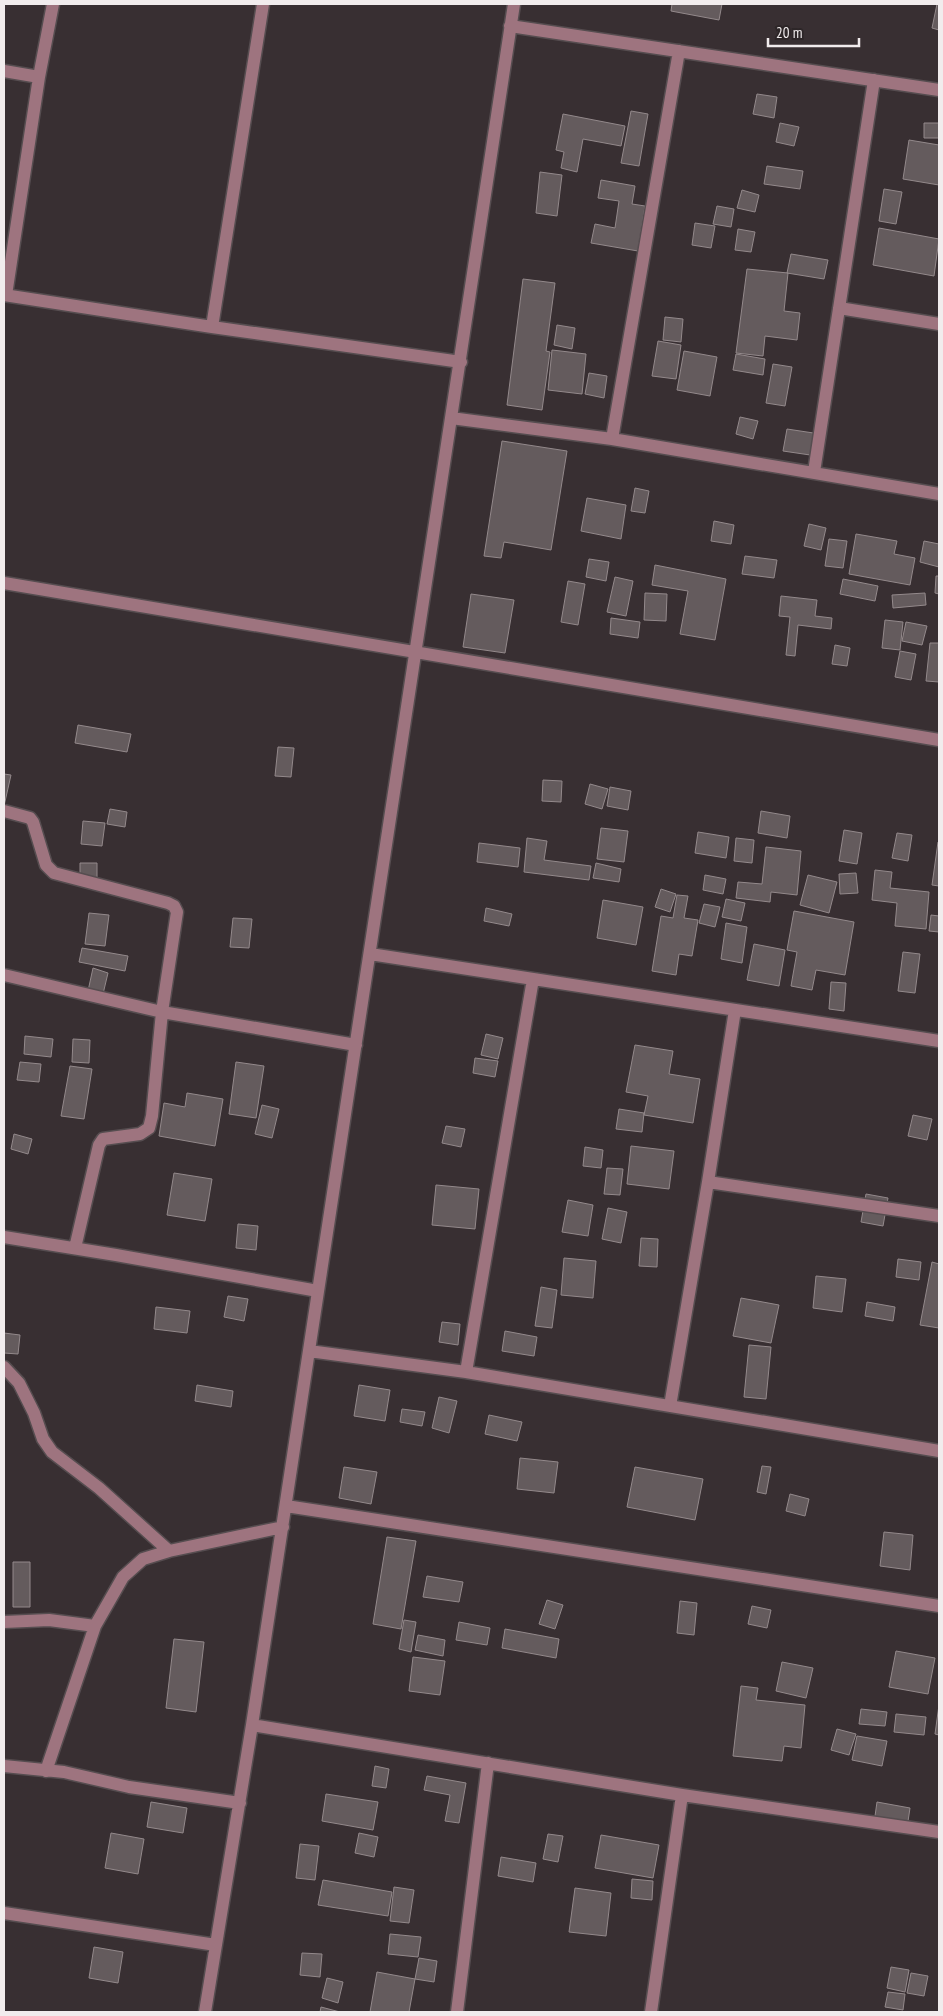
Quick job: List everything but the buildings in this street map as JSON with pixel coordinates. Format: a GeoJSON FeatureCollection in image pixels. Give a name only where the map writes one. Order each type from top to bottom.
{"type":"FeatureCollection","features":[{"type":"Feature","properties":{"kind":"street"},"geometry":{"type":"LineString","coordinates":[[53,4],[39,77],[5,295],[212,327],[460,362]]}},
{"type":"Feature","properties":{"kind":"street"},"geometry":{"type":"LineString","coordinates":[[212,327],[263,4]]}},
{"type":"Feature","properties":{"kind":"street"},"geometry":{"type":"LineString","coordinates":[[205,2012],[283,1527],[514,4]]}},
{"type":"Feature","properties":{"kind":"street"},"geometry":{"type":"LineString","coordinates":[[510,26],[939,90]]}},
{"type":"Feature","properties":{"kind":"street"},"geometry":{"type":"LineString","coordinates":[[612,439],[679,51]]}},
{"type":"Feature","properties":{"kind":"street"},"geometry":{"type":"LineString","coordinates":[[4,71],[39,77]]}},
{"type":"Feature","properties":{"kind":"street"},"geometry":{"type":"LineString","coordinates":[[814,472],[874,80]]}},
{"type":"Feature","properties":{"kind":"street"},"geometry":{"type":"LineString","coordinates":[[839,308],[939,324]]}},
{"type":"Feature","properties":{"kind":"street"},"geometry":{"type":"LineString","coordinates":[[451,418],[612,439],[939,494]]}},
{"type":"Feature","properties":{"kind":"street"},"geometry":{"type":"LineString","coordinates":[[4,584],[939,740]]}},
{"type":"Feature","properties":{"kind":"street"},"geometry":{"type":"LineString","coordinates":[[4,811],[30,818],[33,822],[46,865],[54,873],[168,903],[174,906],[177,912],[162,1012],[152,1116],[149,1128],[140,1134],[104,1140],[99,1145],[75,1248]]}},
{"type":"Feature","properties":{"kind":"street"},"geometry":{"type":"LineString","coordinates":[[370,954],[939,1041]]}},
{"type":"Feature","properties":{"kind":"street"},"geometry":{"type":"LineString","coordinates":[[4,975],[162,1012],[356,1045]]}},
{"type":"Feature","properties":{"kind":"street"},"geometry":{"type":"LineString","coordinates":[[466,1372],[533,979]]}},
{"type":"Feature","properties":{"kind":"street"},"geometry":{"type":"LineString","coordinates":[[670,1406],[735,1010]]}},
{"type":"Feature","properties":{"kind":"street"},"geometry":{"type":"LineString","coordinates":[[708,1182],[939,1216]]}},
{"type":"Feature","properties":{"kind":"street"},"geometry":{"type":"LineString","coordinates":[[4,1237],[318,1291]]}},
{"type":"Feature","properties":{"kind":"street"},"geometry":{"type":"LineString","coordinates":[[309,1351],[466,1372],[939,1452]]}},
{"type":"Feature","properties":{"kind":"street"},"geometry":{"type":"LineString","coordinates":[[4,1367],[19,1383],[34,1413],[43,1438],[52,1452],[99,1488],[169,1551]]}},
{"type":"Feature","properties":{"kind":"street"},"geometry":{"type":"LineString","coordinates":[[286,1506],[939,1606]]}},
{"type":"Feature","properties":{"kind":"street"},"geometry":{"type":"LineString","coordinates":[[46,1771],[95,1626],[123,1577],[143,1559],[169,1551],[283,1527]]}},
{"type":"Feature","properties":{"kind":"street"},"geometry":{"type":"LineString","coordinates":[[4,1622],[49,1620],[95,1626]]}},
{"type":"Feature","properties":{"kind":"street"},"geometry":{"type":"LineString","coordinates":[[252,1725],[682,1795],[939,1832]]}},
{"type":"Feature","properties":{"kind":"street"},"geometry":{"type":"LineString","coordinates":[[457,2012],[488,1764]]}},
{"type":"Feature","properties":{"kind":"street"},"geometry":{"type":"LineString","coordinates":[[4,1766],[64,1772],[129,1787],[240,1803]]}},
{"type":"Feature","properties":{"kind":"street"},"geometry":{"type":"LineString","coordinates":[[651,2012],[682,1795]]}},
{"type":"Feature","properties":{"kind":"street"},"geometry":{"type":"LineString","coordinates":[[4,1913],[216,1945]]}}]}
